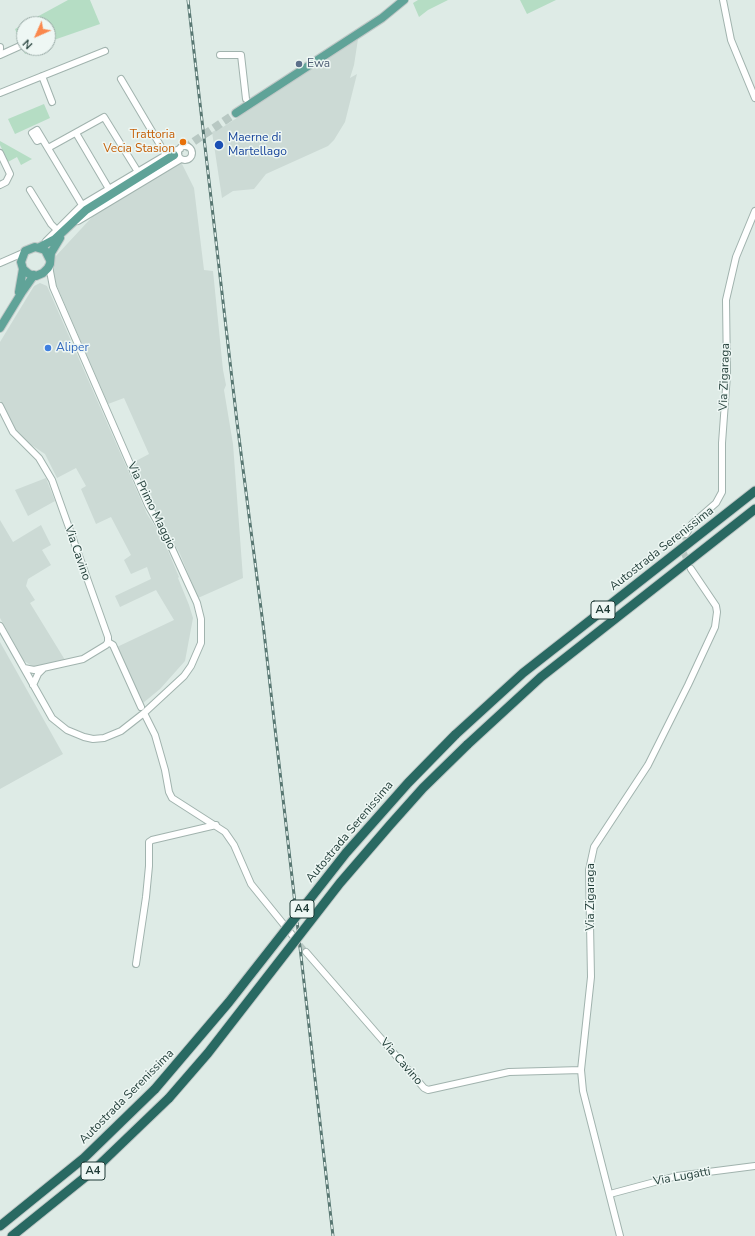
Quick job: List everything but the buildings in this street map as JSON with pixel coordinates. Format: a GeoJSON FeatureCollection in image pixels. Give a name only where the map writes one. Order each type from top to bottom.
{"type":"FeatureCollection","features":[{"type":"Feature","properties":{"kind":"highway","name":"Autostrada Serenissima"},"geometry":{"type":"LineString","coordinates":[[0,1226],[84,1158],[155,1090],[199,1039],[346,853],[408,783],[455,735],[523,673],[755,491]]}},
{"type":"Feature","properties":{"kind":"highway","name":"A4"},"geometry":{"type":"LineString","coordinates":[[12,1236],[94,1170],[168,1098],[208,1053],[340,883],[423,788],[541,677],[755,509]]}},
{"type":"Feature","properties":{"kind":"main road"},"geometry":{"type":"LineString","coordinates":[[236,113],[382,18],[404,0]]}},
{"type":"Feature","properties":{"kind":"main road"},"geometry":{"type":"LineString","coordinates":[[13,306],[21,287],[21,260],[23,253],[29,248],[38,247],[55,239],[86,210],[174,157]]}},
{"type":"Feature","properties":{"kind":"main road"},"geometry":{"type":"LineString","coordinates":[[22,267],[29,274],[37,275],[45,272],[50,263],[55,244],[70,224]]}},
{"type":"Feature","properties":{"kind":"main road"},"geometry":{"type":"LineString","coordinates":[[38,247],[48,253],[50,263]]}},
{"type":"Feature","properties":{"kind":"main road"},"geometry":{"type":"LineString","coordinates":[[0,328],[13,306],[37,275]]}},
{"type":"Feature","properties":{"kind":"street"},"geometry":{"type":"LineString","coordinates":[[723,0],[733,44],[755,98]]}},
{"type":"Feature","properties":{"kind":"street"},"geometry":{"type":"LineString","coordinates":[[0,55],[16,48]]}},
{"type":"Feature","properties":{"kind":"street"},"geometry":{"type":"LineString","coordinates":[[0,93],[105,51]]}},
{"type":"Feature","properties":{"kind":"street"},"geometry":{"type":"LineString","coordinates":[[220,55],[241,55],[246,99]]}},
{"type":"Feature","properties":{"kind":"street"},"geometry":{"type":"LineString","coordinates":[[42,76],[52,102]]}},
{"type":"Feature","properties":{"kind":"street"},"geometry":{"type":"LineString","coordinates":[[121,79],[174,157],[186,160],[190,159],[192,152],[187,147],[180,149],[174,157]]}},
{"type":"Feature","properties":{"kind":"street"},"geometry":{"type":"LineString","coordinates":[[48,148],[104,117],[138,172]]}},
{"type":"Feature","properties":{"kind":"street"},"geometry":{"type":"LineString","coordinates":[[76,133],[109,189]]}},
{"type":"Feature","properties":{"kind":"street"},"geometry":{"type":"LineString","coordinates":[[42,139],[82,205]]}},
{"type":"Feature","properties":{"kind":"street"},"geometry":{"type":"LineString","coordinates":[[38,247],[50,238],[82,205],[138,172],[178,155],[180,149]]}},
{"type":"Feature","properties":{"kind":"street"},"geometry":{"type":"LineString","coordinates":[[0,153],[10,174],[6,182],[0,185]]}},
{"type":"Feature","properties":{"kind":"street"},"geometry":{"type":"LineString","coordinates":[[30,190],[51,224],[57,230]]}},
{"type":"Feature","properties":{"kind":"street","name":"Via Zigaraga"},"geometry":{"type":"LineString","coordinates":[[686,534],[692,524],[716,503],[722,492],[722,444],[727,375],[726,300],[736,256],[755,211]]}},
{"type":"Feature","properties":{"kind":"street"},"geometry":{"type":"LineString","coordinates":[[0,263],[23,253]]}},
{"type":"Feature","properties":{"kind":"street"},"geometry":{"type":"LineString","coordinates":[[0,263],[13,261],[22,267]]}},
{"type":"Feature","properties":{"kind":"street","name":"Via Primo Maggio"},"geometry":{"type":"LineString","coordinates":[[0,626],[52,718],[67,730],[84,737],[93,738],[113,735],[128,727],[144,713],[184,676],[191,666],[201,643],[201,619],[197,603],[169,542],[148,505],[53,287],[50,263]]}},
{"type":"Feature","properties":{"kind":"street","name":"Via Primo Maggio"},"geometry":{"type":"LineString","coordinates":[[37,275],[53,287]]}},
{"type":"Feature","properties":{"kind":"street","name":"Via Cavino"},"geometry":{"type":"LineString","coordinates":[[0,406],[13,432],[39,458],[52,480],[108,637],[108,642],[113,645],[141,706]]}},
{"type":"Feature","properties":{"kind":"street","name":"Via Zigaraga"},"geometry":{"type":"LineString","coordinates":[[620,1236],[583,1091],[580,1070],[591,977],[589,870],[591,857],[602,833],[619,809],[658,746],[688,685],[700,655],[713,633],[717,612],[712,598],[691,569]]}},
{"type":"Feature","properties":{"kind":"street"},"geometry":{"type":"LineString","coordinates":[[24,668],[34,670],[83,659],[106,645],[108,642]]}},
{"type":"Feature","properties":{"kind":"street"},"geometry":{"type":"LineString","coordinates":[[33,685],[38,674],[44,668]]}},
{"type":"Feature","properties":{"kind":"street"},"geometry":{"type":"LineString","coordinates":[[144,713],[155,735],[165,770],[168,792],[172,798],[216,825],[224,832],[234,845],[251,884],[293,936]]}},
{"type":"Feature","properties":{"kind":"street"},"geometry":{"type":"LineString","coordinates":[[136,964],[146,897],[149,866],[149,842],[152,840],[216,825]]}},
{"type":"Feature","properties":{"kind":"street","name":"Via Cavino"},"geometry":{"type":"LineString","coordinates":[[306,952],[424,1088],[428,1090],[509,1072],[580,1070]]}},
{"type":"Feature","properties":{"kind":"street","name":"Via Lugatti"},"geometry":{"type":"LineString","coordinates":[[610,1194],[677,1176],[755,1166]]}},
{"type":"Feature","properties":{"kind":"shaded area"},"geometry":{"type":"Polygon","coordinates":[[[358,39],[354,65],[350,78],[357,74],[345,122],[334,140],[328,146],[266,174],[254,189],[233,191],[222,198],[212,132],[223,127],[358,39]]]}},
{"type":"Feature","properties":{"kind":"shaded area"},"geometry":{"type":"Polygon","coordinates":[[[181,162],[194,188],[204,270],[213,271],[223,370],[226,385],[224,390],[233,444],[243,578],[198,598],[180,554],[157,513],[134,462],[149,454],[124,398],[108,404],[52,275],[55,257],[93,216],[176,163],[181,162]]]}},
{"type":"Feature","properties":{"kind":"shaded area"},"geometry":{"type":"Polygon","coordinates":[[[40,283],[47,286],[147,514],[163,539],[179,577],[178,578],[193,618],[185,661],[160,689],[143,703],[117,647],[174,620],[156,590],[120,607],[115,596],[151,579],[147,567],[131,574],[124,560],[131,555],[111,517],[96,524],[81,489],[86,486],[76,468],[57,478],[45,454],[24,440],[16,430],[0,400],[0,342],[34,286],[40,283]]]}},
{"type":"Feature","properties":{"kind":"shaded area"},"geometry":{"type":"Polygon","coordinates":[[[46,478],[55,501],[28,516],[15,490],[46,478]]]}},
{"type":"Feature","properties":{"kind":"shaded area"},"geometry":{"type":"Polygon","coordinates":[[[0,520],[13,542],[41,525],[51,545],[42,550],[51,565],[28,579],[26,586],[35,600],[30,603],[65,660],[34,667],[24,661],[0,618],[0,520]]]}},
{"type":"Feature","properties":{"kind":"shaded area"},"geometry":{"type":"Polygon","coordinates":[[[0,642],[63,754],[0,789],[0,642]]]}},
{"type":"Feature","properties":{"kind":"green space"},"geometry":{"type":"Polygon","coordinates":[[[68,0],[90,0],[100,24],[56,39],[56,16],[39,16],[68,0]]]}},
{"type":"Feature","properties":{"kind":"green space"},"geometry":{"type":"Polygon","coordinates":[[[418,0],[448,0],[428,10],[419,17],[413,3],[418,0]]]}},
{"type":"Feature","properties":{"kind":"green space"},"geometry":{"type":"Polygon","coordinates":[[[520,0],[556,0],[527,14],[520,0]]]}},
{"type":"Feature","properties":{"kind":"green space"},"geometry":{"type":"Polygon","coordinates":[[[44,104],[50,118],[15,134],[8,119],[44,104]]]}},
{"type":"Feature","properties":{"kind":"green space"},"geometry":{"type":"Polygon","coordinates":[[[0,141],[32,159],[21,165],[17,157],[8,162],[0,145],[0,141]]]}},
{"type":"Feature","properties":{"kind":"tunnel"},"geometry":{"type":"LineString","coordinates":[[174,155],[236,113]]}},
{"type":"Feature","properties":{"kind":"tunnel"},"geometry":{"type":"LineString","coordinates":[[686,534],[684,553],[688,564]]}},
{"type":"Feature","properties":{"kind":"tunnel"},"geometry":{"type":"LineString","coordinates":[[294,938],[306,952]]}},
{"type":"Feature","properties":{"kind":"railway"},"geometry":{"type":"LineString","coordinates":[[188,0],[237,422],[264,632],[333,1236]]}},
{"type":"Feature","properties":{"kind":"place","name":"Ewa"},"geometry":{"type":"Point","coordinates":[299,64]}},
{"type":"Feature","properties":{"kind":"place","name":"Trattoria Vecia Stasion"},"geometry":{"type":"Point","coordinates":[183,142]}},
{"type":"Feature","properties":{"kind":"place","name":"Maerne di Martellago"},"geometry":{"type":"Point","coordinates":[219,145]}},
{"type":"Feature","properties":{"kind":"place","name":"Aliper"},"geometry":{"type":"Point","coordinates":[48,348]}}]}
